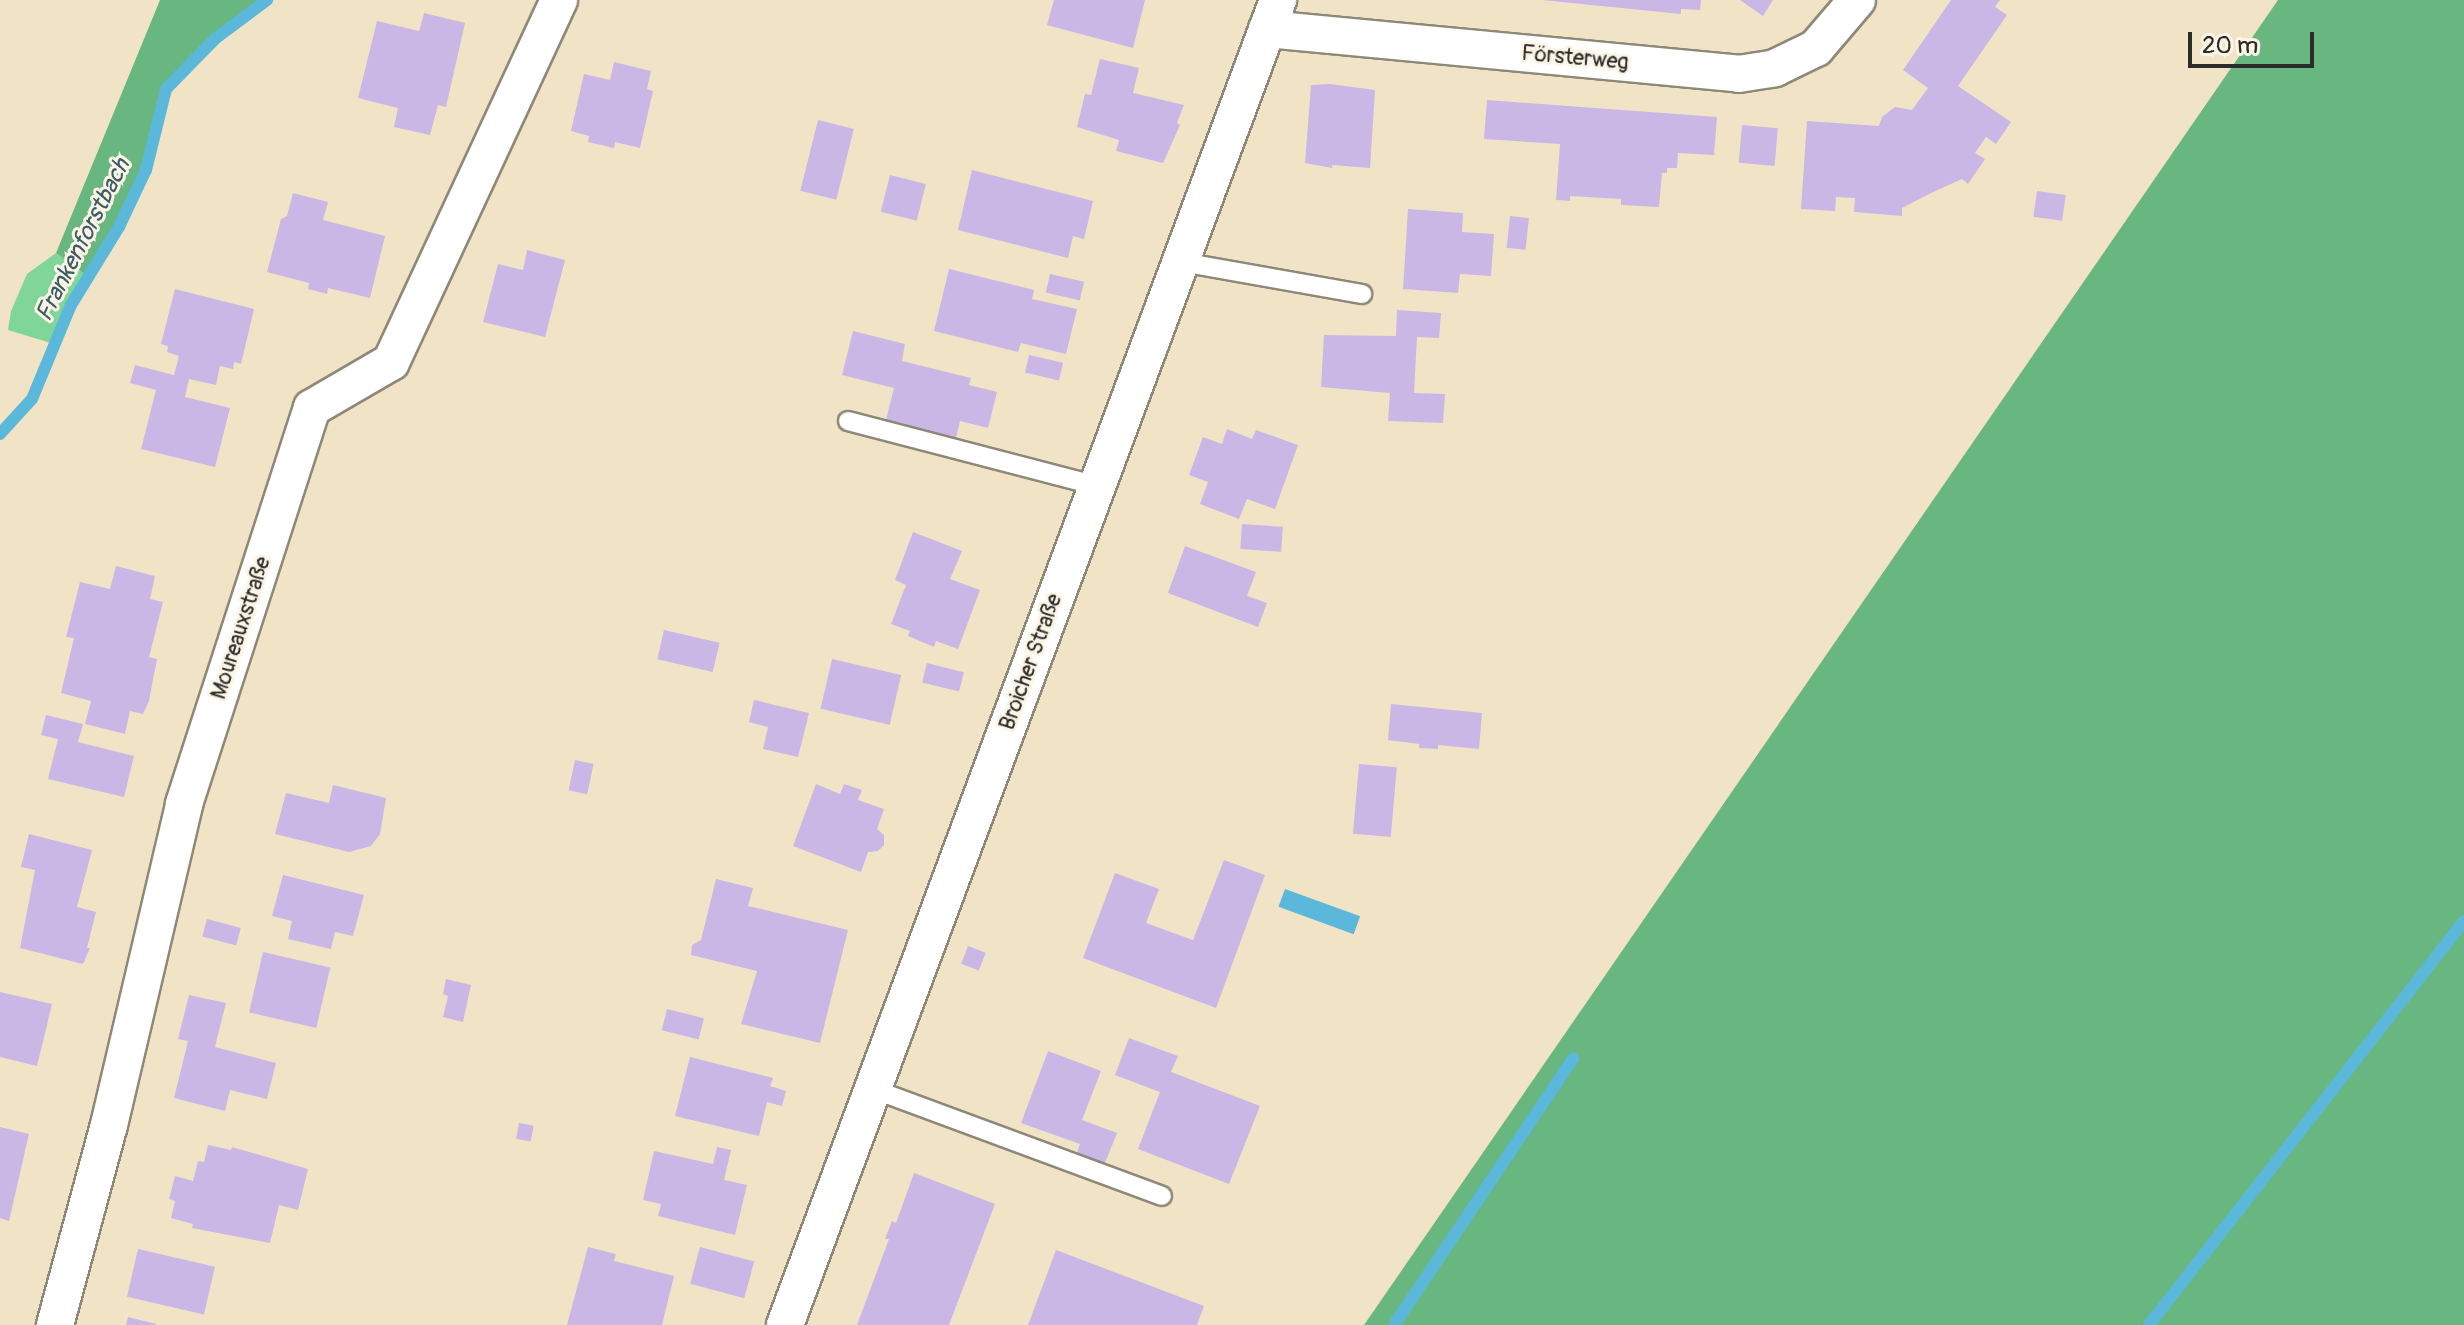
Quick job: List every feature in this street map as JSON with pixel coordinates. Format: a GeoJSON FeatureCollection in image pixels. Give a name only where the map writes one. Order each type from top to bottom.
{"type":"FeatureCollection","features":[{"type":"Feature","properties":{"kind":"street","name":"Moureauxstraße"},"geometry":{"type":"LineString","coordinates":[[55,1325],[109,1125],[184,804],[312,408],[391,362],[559,0]]}},
{"type":"Feature","properties":{"kind":"street","name":"Försterweg"},"geometry":{"type":"LineString","coordinates":[[1272,15],[1739,74],[1775,68],[1816,48],[1857,0]]}},
{"type":"Feature","properties":{"kind":"street","name":"Broicher Straße"},"geometry":{"type":"LineString","coordinates":[[785,1325],[1272,15]]}},
{"type":"Feature","properties":{"kind":"lane"},"geometry":{"type":"LineString","coordinates":[[1181,262],[1362,294]]}},
{"type":"Feature","properties":{"kind":"lane"},"geometry":{"type":"LineString","coordinates":[[848,421],[1097,486]]}},
{"type":"Feature","properties":{"kind":"lane"},"geometry":{"type":"LineString","coordinates":[[873,1089],[1162,1196]]}},
{"type":"Feature","properties":{"kind":"green space"},"geometry":{"type":"Polygon","coordinates":[[[160,0],[264,0],[202,47],[166,82],[138,186],[86,275],[56,253],[160,0]]]}},
{"type":"Feature","properties":{"kind":"green space"},"geometry":{"type":"Polygon","coordinates":[[[2278,0],[2464,0],[2464,1325],[1364,1325],[2278,0]]]}},
{"type":"Feature","properties":{"kind":"green space"},"geometry":{"type":"Polygon","coordinates":[[[56,253],[86,275],[65,312],[54,344],[8,330],[11,311],[27,274],[56,253]]]}},
{"type":"Feature","properties":{"kind":"water"},"geometry":{"type":"Polygon","coordinates":[[[1285,889],[1360,916],[1354,934],[1279,907],[1285,889]]]}},
{"type":"Feature","properties":{"kind":"building"},"geometry":{"type":"Polygon","coordinates":[[[1054,0],[1145,0],[1133,48],[1047,25],[1054,0]]]}},
{"type":"Feature","properties":{"kind":"building"},"geometry":{"type":"Polygon","coordinates":[[[1542,0],[1701,0],[1700,10],[1681,9],[1681,14],[1542,0]]]}},
{"type":"Feature","properties":{"kind":"building"},"geometry":{"type":"Polygon","coordinates":[[[1740,0],[1773,0],[1763,16],[1740,0]]]}},
{"type":"Feature","properties":{"kind":"building"},"geometry":{"type":"Polygon","coordinates":[[[1951,0],[2000,0],[1995,7],[2007,15],[1958,86],[2011,122],[1996,144],[1986,137],[1975,153],[1985,159],[1968,184],[1962,179],[1931,193],[1902,208],[1902,216],[1854,212],[1855,198],[1836,197],[1835,211],[1801,209],[1807,121],[1879,126],[1882,117],[1895,107],[1912,110],[1928,88],[1903,70],[1951,0]]]}},
{"type":"Feature","properties":{"kind":"building"},"geometry":{"type":"Polygon","coordinates":[[[424,13],[465,23],[446,107],[438,105],[430,135],[394,127],[398,108],[358,98],[377,21],[419,31],[424,13]]]}},
{"type":"Feature","properties":{"kind":"building"},"geometry":{"type":"Polygon","coordinates":[[[1100,59],[1139,68],[1133,93],[1184,105],[1177,123],[1180,125],[1163,163],[1116,151],[1119,140],[1077,127],[1085,94],[1091,95],[1100,59]]]}},
{"type":"Feature","properties":{"kind":"building"},"geometry":{"type":"Polygon","coordinates":[[[614,62],[651,71],[647,89],[653,91],[640,148],[615,142],[614,148],[588,142],[589,136],[571,131],[584,74],[610,80],[614,62]]]}},
{"type":"Feature","properties":{"kind":"building"},"geometry":{"type":"Polygon","coordinates":[[[1330,84],[1375,90],[1370,168],[1332,165],[1332,168],[1305,163],[1311,85],[1330,84]]]}},
{"type":"Feature","properties":{"kind":"building"},"geometry":{"type":"Polygon","coordinates":[[[1487,100],[1717,117],[1714,155],[1678,153],[1677,168],[1667,168],[1667,173],[1662,173],[1659,207],[1621,205],[1621,199],[1570,196],[1570,201],[1556,200],[1560,144],[1484,139],[1487,100]]]}},
{"type":"Feature","properties":{"kind":"building"},"geometry":{"type":"Polygon","coordinates":[[[818,120],[854,129],[836,200],[800,191],[818,120]]]}},
{"type":"Feature","properties":{"kind":"building"},"geometry":{"type":"Polygon","coordinates":[[[1742,125],[1778,128],[1775,166],[1739,163],[1742,125]]]}},
{"type":"Feature","properties":{"kind":"building"},"geometry":{"type":"Polygon","coordinates":[[[972,170],[1093,201],[1084,239],[1073,236],[1068,258],[958,230],[972,170]]]}},
{"type":"Feature","properties":{"kind":"building"},"geometry":{"type":"Polygon","coordinates":[[[890,175],[926,184],[917,221],[881,212],[890,175]]]}},
{"type":"Feature","properties":{"kind":"building"},"geometry":{"type":"Polygon","coordinates":[[[2037,191],[2066,195],[2062,221],[2033,217],[2037,191]]]}},
{"type":"Feature","properties":{"kind":"building"},"geometry":{"type":"Polygon","coordinates":[[[293,193],[328,202],[323,220],[385,236],[370,298],[328,288],[327,294],[308,289],[309,283],[267,272],[281,219],[287,216],[293,193]]]}},
{"type":"Feature","properties":{"kind":"building"},"geometry":{"type":"Polygon","coordinates":[[[1408,209],[1463,213],[1462,232],[1494,234],[1491,276],[1460,274],[1458,293],[1403,289],[1408,209]]]}},
{"type":"Feature","properties":{"kind":"building"},"geometry":{"type":"Polygon","coordinates":[[[1510,216],[1529,218],[1526,250],[1507,248],[1510,216]]]}},
{"type":"Feature","properties":{"kind":"building"},"geometry":{"type":"Polygon","coordinates":[[[527,250],[565,260],[545,337],[483,322],[498,264],[523,270],[527,250]]]}},
{"type":"Feature","properties":{"kind":"building"},"geometry":{"type":"Polygon","coordinates":[[[949,269],[1034,290],[1032,299],[1077,309],[1066,354],[1021,343],[1018,352],[934,331],[949,269]]]}},
{"type":"Feature","properties":{"kind":"building"},"geometry":{"type":"Polygon","coordinates":[[[1050,274],[1084,282],[1080,300],[1046,293],[1050,274]]]}},
{"type":"Feature","properties":{"kind":"building"},"geometry":{"type":"Polygon","coordinates":[[[175,289],[254,309],[241,364],[234,362],[233,369],[220,366],[216,385],[189,379],[185,397],[230,408],[215,467],[141,449],[156,390],[130,383],[135,365],[174,375],[179,356],[167,352],[168,346],[161,344],[175,289]]]}},
{"type":"Feature","properties":{"kind":"building"},"geometry":{"type":"Polygon","coordinates":[[[1397,310],[1441,313],[1439,338],[1417,337],[1414,393],[1445,394],[1443,423],[1388,421],[1390,393],[1321,387],[1324,335],[1396,336],[1397,310]]]}},
{"type":"Feature","properties":{"kind":"building"},"geometry":{"type":"Polygon","coordinates":[[[853,331],[905,344],[902,361],[971,378],[969,385],[997,392],[988,428],[960,421],[955,442],[885,424],[894,388],[842,375],[853,331]]]}},
{"type":"Feature","properties":{"kind":"building"},"geometry":{"type":"Polygon","coordinates":[[[1029,355],[1063,363],[1059,380],[1025,373],[1029,355]]]}},
{"type":"Feature","properties":{"kind":"building"},"geometry":{"type":"Polygon","coordinates":[[[1227,429],[1252,439],[1256,430],[1298,445],[1275,509],[1247,499],[1239,519],[1200,504],[1208,482],[1189,475],[1203,437],[1222,444],[1227,429]]]}},
{"type":"Feature","properties":{"kind":"building"},"geometry":{"type":"Polygon","coordinates":[[[1242,524],[1283,527],[1281,552],[1240,549],[1242,524]]]}},
{"type":"Feature","properties":{"kind":"building"},"geometry":{"type":"Polygon","coordinates":[[[913,532],[962,551],[950,579],[980,590],[958,649],[936,641],[934,647],[908,636],[910,631],[891,624],[906,585],[895,580],[913,532]]]}},
{"type":"Feature","properties":{"kind":"building"},"geometry":{"type":"Polygon","coordinates":[[[1185,546],[1256,572],[1247,596],[1267,603],[1258,627],[1168,593],[1185,546]]]}},
{"type":"Feature","properties":{"kind":"building"},"geometry":{"type":"Polygon","coordinates":[[[116,566],[155,576],[150,599],[163,602],[149,657],[157,659],[149,701],[143,714],[130,711],[125,734],[85,724],[91,701],[61,693],[74,638],[66,637],[80,582],[110,589],[116,566]]]}},
{"type":"Feature","properties":{"kind":"building"},"geometry":{"type":"Polygon","coordinates":[[[664,630],[720,643],[713,672],[657,659],[664,630]]]}},
{"type":"Feature","properties":{"kind":"building"},"geometry":{"type":"Polygon","coordinates":[[[832,659],[901,675],[890,725],[821,709],[832,659]]]}},
{"type":"Feature","properties":{"kind":"building"},"geometry":{"type":"Polygon","coordinates":[[[927,663],[964,672],[959,692],[922,682],[927,663]]]}},
{"type":"Feature","properties":{"kind":"building"},"geometry":{"type":"Polygon","coordinates":[[[754,700],[809,713],[798,757],[763,749],[768,727],[749,722],[754,700]]]}},
{"type":"Feature","properties":{"kind":"building"},"geometry":{"type":"Polygon","coordinates":[[[1391,704],[1482,713],[1479,749],[1438,745],[1438,749],[1419,748],[1419,744],[1388,740],[1391,704]]]}},
{"type":"Feature","properties":{"kind":"building"},"geometry":{"type":"Polygon","coordinates":[[[46,715],[83,724],[78,742],[134,756],[124,797],[48,779],[58,739],[41,735],[46,715]]]}},
{"type":"Feature","properties":{"kind":"building"},"geometry":{"type":"Polygon","coordinates":[[[575,760],[594,764],[587,794],[569,790],[575,760]]]}},
{"type":"Feature","properties":{"kind":"building"},"geometry":{"type":"Polygon","coordinates":[[[1359,764],[1397,767],[1391,837],[1353,834],[1359,764]]]}},
{"type":"Feature","properties":{"kind":"building"},"geometry":{"type":"Polygon","coordinates":[[[816,784],[840,794],[844,784],[862,790],[858,800],[884,809],[877,829],[884,835],[884,845],[878,851],[868,852],[861,872],[793,846],[816,784]]]}},
{"type":"Feature","properties":{"kind":"building"},"geometry":{"type":"Polygon","coordinates":[[[333,785],[386,798],[380,834],[371,846],[349,852],[275,834],[286,793],[329,803],[333,785]]]}},
{"type":"Feature","properties":{"kind":"building"},"geometry":{"type":"Polygon","coordinates":[[[29,834],[92,850],[77,907],[96,912],[87,948],[90,948],[83,964],[20,948],[35,870],[21,867],[29,834]]]}},
{"type":"Feature","properties":{"kind":"building"},"geometry":{"type":"Polygon","coordinates":[[[1224,860],[1265,875],[1216,1008],[1083,958],[1115,873],[1159,889],[1146,923],[1193,940],[1224,860]]]}},
{"type":"Feature","properties":{"kind":"building"},"geometry":{"type":"Polygon","coordinates":[[[283,875],[364,895],[353,936],[335,932],[331,949],[288,939],[292,921],[272,916],[283,875]]]}},
{"type":"Feature","properties":{"kind":"building"},"geometry":{"type":"Polygon","coordinates":[[[716,879],[753,888],[748,906],[848,930],[820,1043],[741,1024],[757,971],[691,955],[692,945],[701,940],[716,879]]]}},
{"type":"Feature","properties":{"kind":"building"},"geometry":{"type":"Polygon","coordinates":[[[207,919],[241,928],[236,945],[202,936],[207,919]]]}},
{"type":"Feature","properties":{"kind":"building"},"geometry":{"type":"Polygon","coordinates":[[[968,946],[986,953],[979,971],[961,964],[968,946]]]}},
{"type":"Feature","properties":{"kind":"building"},"geometry":{"type":"Polygon","coordinates":[[[263,952],[330,968],[316,1028],[249,1012],[263,952]]]}},
{"type":"Feature","properties":{"kind":"building"},"geometry":{"type":"Polygon","coordinates":[[[446,979],[471,985],[463,1022],[443,1017],[448,996],[443,994],[446,979]]]}},
{"type":"Feature","properties":{"kind":"building"},"geometry":{"type":"Polygon","coordinates":[[[0,992],[52,1004],[37,1066],[0,1057],[0,992]]]}},
{"type":"Feature","properties":{"kind":"building"},"geometry":{"type":"Polygon","coordinates":[[[189,995],[226,1003],[215,1047],[276,1063],[267,1099],[230,1090],[225,1111],[174,1098],[188,1041],[178,1039],[189,995]]]}},
{"type":"Feature","properties":{"kind":"building"},"geometry":{"type":"Polygon","coordinates":[[[667,1009],[704,1018],[699,1040],[662,1030],[667,1009]]]}},
{"type":"Feature","properties":{"kind":"building"},"geometry":{"type":"Polygon","coordinates":[[[1129,1038],[1178,1056],[1171,1072],[1260,1106],[1229,1184],[1138,1149],[1160,1092],[1115,1075],[1129,1038]]]}},
{"type":"Feature","properties":{"kind":"building"},"geometry":{"type":"Polygon","coordinates":[[[1048,1051],[1101,1071],[1082,1120],[1117,1133],[1105,1163],[1077,1153],[1080,1144],[1021,1123],[1048,1051]]]}},
{"type":"Feature","properties":{"kind":"building"},"geometry":{"type":"Polygon","coordinates":[[[690,1057],[773,1078],[770,1086],[786,1091],[782,1106],[767,1102],[759,1136],[675,1116],[690,1057]]]}},
{"type":"Feature","properties":{"kind":"building"},"geometry":{"type":"Polygon","coordinates":[[[519,1123],[534,1126],[531,1142],[516,1139],[519,1123]]]}},
{"type":"Feature","properties":{"kind":"building"},"geometry":{"type":"Polygon","coordinates":[[[0,1127],[29,1134],[9,1221],[0,1218],[0,1127]]]}},
{"type":"Feature","properties":{"kind":"building"},"geometry":{"type":"Polygon","coordinates":[[[208,1145],[231,1150],[232,1147],[308,1169],[298,1210],[279,1205],[270,1243],[192,1228],[193,1224],[171,1218],[175,1201],[169,1199],[175,1176],[193,1181],[198,1161],[204,1162],[208,1145]]]}},
{"type":"Feature","properties":{"kind":"building"},"geometry":{"type":"Polygon","coordinates":[[[717,1147],[731,1150],[724,1180],[747,1185],[735,1235],[658,1216],[661,1204],[643,1200],[654,1151],[713,1164],[717,1147]]]}},
{"type":"Feature","properties":{"kind":"building"},"geometry":{"type":"Polygon","coordinates":[[[914,1173],[995,1204],[949,1325],[857,1325],[889,1239],[885,1239],[892,1221],[896,1223],[914,1173]]]}},
{"type":"Feature","properties":{"kind":"building"},"geometry":{"type":"Polygon","coordinates":[[[588,1247],[616,1254],[614,1261],[674,1276],[662,1325],[567,1325],[588,1247]]]}},
{"type":"Feature","properties":{"kind":"building"},"geometry":{"type":"Polygon","coordinates":[[[700,1247],[754,1261],[744,1298],[690,1284],[700,1247]]]}},
{"type":"Feature","properties":{"kind":"building"},"geometry":{"type":"Polygon","coordinates":[[[138,1249],[215,1267],[204,1315],[127,1297],[138,1249]]]}},
{"type":"Feature","properties":{"kind":"building"},"geometry":{"type":"Polygon","coordinates":[[[1056,1250],[1204,1306],[1197,1325],[1028,1325],[1056,1250]]]}},
{"type":"Feature","properties":{"kind":"building"},"geometry":{"type":"Polygon","coordinates":[[[128,1317],[156,1324],[156,1325],[126,1325],[128,1317]]]}},
{"type":"Feature","properties":{"kind":"waterway","name":"Frankenforstbach"},"geometry":{"type":"LineString","coordinates":[[0,434],[32,399],[71,305],[119,227],[146,170],[166,89],[216,38],[267,0]]}},
{"type":"Feature","properties":{"kind":"waterway"},"geometry":{"type":"LineString","coordinates":[[2149,1325],[2464,921]]}},
{"type":"Feature","properties":{"kind":"waterway"},"geometry":{"type":"LineString","coordinates":[[1394,1325],[1573,1059]]}}]}
